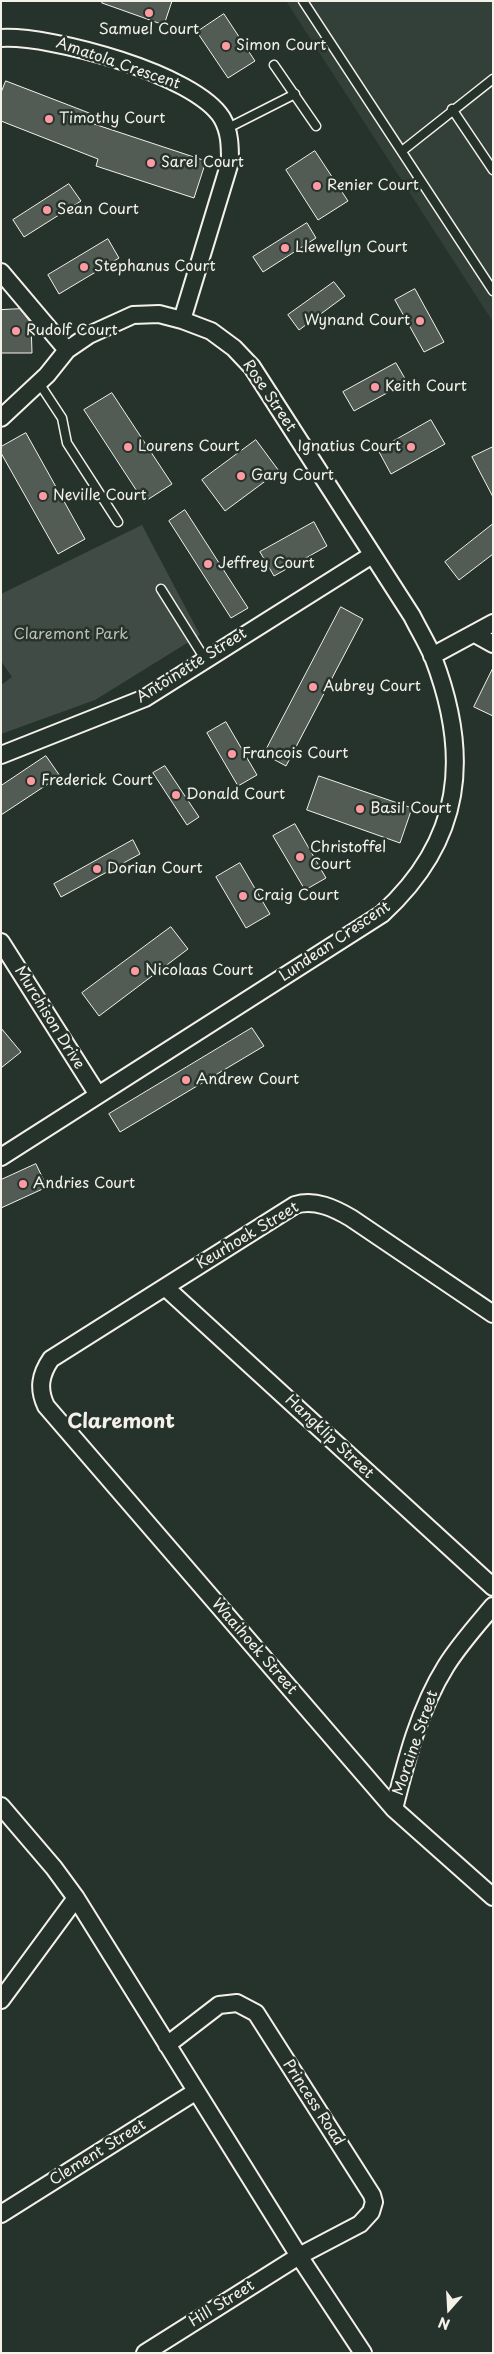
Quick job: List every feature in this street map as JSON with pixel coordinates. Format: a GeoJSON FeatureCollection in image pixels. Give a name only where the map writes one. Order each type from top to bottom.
{"type":"FeatureCollection","features":[{"type":"Feature","properties":{"kind":"street","name":"Amatola Crescent"},"geometry":{"type":"LineString","coordinates":[[1,38],[33,38],[59,43],[160,76],[185,86],[206,100],[222,118],[230,138],[230,162],[182,320]]}},
{"type":"Feature","properties":{"kind":"street"},"geometry":{"type":"LineString","coordinates":[[1,272],[67,350]]}},
{"type":"Feature","properties":{"kind":"street","name":"Rose Street"},"geometry":{"type":"LineString","coordinates":[[1,418],[39,383],[67,350],[89,336],[133,314],[159,314],[182,320],[211,331],[234,348],[252,367],[372,554]]}},
{"type":"Feature","properties":{"kind":"street","name":"Lundean Crescent"},"geometry":{"type":"LineString","coordinates":[[1,1156],[382,914],[412,884],[433,852],[452,806],[456,752],[447,701],[432,656],[412,616],[372,554]]}},
{"type":"Feature","properties":{"kind":"street","name":"Antoinette Street"},"geometry":{"type":"LineString","coordinates":[[1,756],[145,698],[372,554]]}},
{"type":"Feature","properties":{"kind":"street"},"geometry":{"type":"LineString","coordinates":[[432,656],[493,623]]}},
{"type":"Feature","properties":{"kind":"street"},"geometry":{"type":"LineString","coordinates":[[475,634],[493,644]]}},
{"type":"Feature","properties":{"kind":"street","name":"Murchison Drive"},"geometry":{"type":"LineString","coordinates":[[1,942],[98,1094]]}},
{"type":"Feature","properties":{"kind":"street","name":"Keurhoek Street"},"geometry":{"type":"LineString","coordinates":[[41,1380],[51,1359],[295,1205],[311,1203],[335,1208],[493,1314]]}},
{"type":"Feature","properties":{"kind":"street","name":"Hangklip Street"},"geometry":{"type":"LineString","coordinates":[[165,1287],[493,1587]]}},
{"type":"Feature","properties":{"kind":"street","name":"Waaihoek Street"},"geometry":{"type":"LineString","coordinates":[[41,1380],[40,1394],[46,1406],[394,1809],[493,1896]]}},
{"type":"Feature","properties":{"kind":"street","name":"Moraine Street"},"geometry":{"type":"LineString","coordinates":[[394,1809],[406,1764],[431,1692],[446,1665],[493,1606]]}},
{"type":"Feature","properties":{"kind":"street"},"geometry":{"type":"LineString","coordinates":[[1,1806],[54,1868],[76,1898],[299,2256],[362,2353]]}},
{"type":"Feature","properties":{"kind":"street"},"geometry":{"type":"LineString","coordinates":[[1,2000],[76,1898]]}},
{"type":"Feature","properties":{"kind":"street","name":"Princess Road"},"geometry":{"type":"LineString","coordinates":[[167,2045],[219,2004],[237,2003],[256,2013],[372,2195],[374,2202],[371,2212],[365,2220],[299,2256]]}},
{"type":"Feature","properties":{"kind":"street","name":"Clement Street"},"geometry":{"type":"LineString","coordinates":[[1,2214],[196,2092]]}},
{"type":"Feature","properties":{"kind":"street","name":"Hill Street"},"geometry":{"type":"LineString","coordinates":[[145,2353],[299,2256]]}},
{"type":"Feature","properties":{"kind":"lane"},"geometry":{"type":"LineString","coordinates":[[303,1],[493,291]]}},
{"type":"Feature","properties":{"kind":"lane"},"geometry":{"type":"LineString","coordinates":[[274,65],[316,126]]}},
{"type":"Feature","properties":{"kind":"lane"},"geometry":{"type":"LineString","coordinates":[[402,151],[493,78]]}},
{"type":"Feature","properties":{"kind":"lane"},"geometry":{"type":"LineString","coordinates":[[226,130],[295,94]]}},
{"type":"Feature","properties":{"kind":"lane"},"geometry":{"type":"LineString","coordinates":[[452,109],[493,170]]}},
{"type":"Feature","properties":{"kind":"lane"},"geometry":{"type":"LineString","coordinates":[[39,383],[62,418],[67,443],[118,522]]}},
{"type":"Feature","properties":{"kind":"lane"},"geometry":{"type":"LineString","coordinates":[[161,590],[205,659]]}},
{"type":"Feature","properties":{"kind":"shaded area"},"geometry":{"type":"Polygon","coordinates":[[[286,1],[493,1],[493,322],[286,1]]]}},
{"type":"Feature","properties":{"kind":"green space","name":"Claremont Park"},"geometry":{"type":"Polygon","coordinates":[[[142,525],[200,635],[95,700],[1,734],[1,685],[12,677],[1,661],[1,594],[142,525]]]}},
{"type":"Feature","properties":{"kind":"building","name":"Samuel Court"},"geometry":{"type":"Polygon","coordinates":[[[103,1],[172,1],[164,25],[102,3],[103,1]]]}},
{"type":"Feature","properties":{"kind":"building","name":"Simon Court"},"geometry":{"type":"Polygon","coordinates":[[[224,14],[255,61],[228,78],[197,32],[224,14]]]}},
{"type":"Feature","properties":{"kind":"building"},"geometry":{"type":"Polygon","coordinates":[[[6,81],[97,116],[94,124],[206,161],[194,198],[96,166],[98,159],[1,121],[1,93],[6,81]]]}},
{"type":"Feature","properties":{"kind":"building","name":"Renier Court"},"geometry":{"type":"Polygon","coordinates":[[[315,151],[348,201],[318,220],[286,170],[315,151]]]}},
{"type":"Feature","properties":{"kind":"building","name":"Sean Court"},"geometry":{"type":"Polygon","coordinates":[[[69,184],[81,201],[24,237],[13,220],[69,184]]]}},
{"type":"Feature","properties":{"kind":"building","name":"Llewellyn Court"},"geometry":{"type":"Polygon","coordinates":[[[307,223],[316,238],[263,272],[253,257],[307,223]]]}},
{"type":"Feature","properties":{"kind":"building","name":"Stephanus Court"},"geometry":{"type":"Polygon","coordinates":[[[108,239],[119,258],[59,294],[48,275],[108,239]]]}},
{"type":"Feature","properties":{"kind":"building"},"geometry":{"type":"Polygon","coordinates":[[[334,282],[345,296],[299,330],[288,315],[334,282]]]}},
{"type":"Feature","properties":{"kind":"building","name":"Wynand Court"},"geometry":{"type":"Polygon","coordinates":[[[415,289],[444,342],[424,352],[395,300],[415,289]]]}},
{"type":"Feature","properties":{"kind":"building","name":"Rudolf Court"},"geometry":{"type":"Polygon","coordinates":[[[20,309],[31,323],[32,353],[1,353],[1,310],[20,309]]]}},
{"type":"Feature","properties":{"kind":"building","name":"Keith Court"},"geometry":{"type":"Polygon","coordinates":[[[396,363],[407,382],[354,411],[343,392],[396,363]]]}},
{"type":"Feature","properties":{"kind":"building","name":"Lourens Court"},"geometry":{"type":"Polygon","coordinates":[[[112,393],[172,484],[144,502],[84,410],[112,393]]]}},
{"type":"Feature","properties":{"kind":"building","name":"Ignatius Court"},"geometry":{"type":"Polygon","coordinates":[[[431,420],[445,444],[391,474],[378,450],[431,420]]]}},
{"type":"Feature","properties":{"kind":"building","name":"Neville Court"},"geometry":{"type":"Polygon","coordinates":[[[26,433],[85,539],[58,554],[1,453],[1,447],[26,433]]]}},
{"type":"Feature","properties":{"kind":"building","name":"Gary Court"},"geometry":{"type":"Polygon","coordinates":[[[256,440],[279,471],[225,511],[202,480],[256,440]]]}},
{"type":"Feature","properties":{"kind":"building"},"geometry":{"type":"Polygon","coordinates":[[[493,447],[493,497],[472,457],[493,447]]]}},
{"type":"Feature","properties":{"kind":"building","name":"Jeffrey Court"},"geometry":{"type":"Polygon","coordinates":[[[185,510],[248,608],[231,618],[169,521],[185,510]]]}},
{"type":"Feature","properties":{"kind":"building"},"geometry":{"type":"Polygon","coordinates":[[[314,522],[327,546],[274,576],[260,552],[314,522]]]}},
{"type":"Feature","properties":{"kind":"building"},"geometry":{"type":"Polygon","coordinates":[[[493,524],[493,554],[459,580],[445,562],[493,524]]]}},
{"type":"Feature","properties":{"kind":"building","name":"Aubrey Court"},"geometry":{"type":"Polygon","coordinates":[[[341,607],[363,619],[286,766],[264,754],[341,607]]]}},
{"type":"Feature","properties":{"kind":"building"},"geometry":{"type":"Polygon","coordinates":[[[493,668],[493,716],[474,707],[493,668]]]}},
{"type":"Feature","properties":{"kind":"building","name":"Francois Court"},"geometry":{"type":"Polygon","coordinates":[[[226,722],[257,775],[238,786],[207,733],[226,722]]]}},
{"type":"Feature","properties":{"kind":"building","name":"Frederick Court"},"geometry":{"type":"Polygon","coordinates":[[[46,756],[60,776],[1,815],[1,786],[46,756]]]}},
{"type":"Feature","properties":{"kind":"building","name":"Donald Court"},"geometry":{"type":"Polygon","coordinates":[[[165,766],[199,817],[187,825],[153,773],[165,766]]]}},
{"type":"Feature","properties":{"kind":"building","name":"Basil Court"},"geometry":{"type":"Polygon","coordinates":[[[319,776],[412,808],[400,843],[307,810],[319,776]]]}},
{"type":"Feature","properties":{"kind":"building","name":"Christoffel Court"},"geometry":{"type":"Polygon","coordinates":[[[295,824],[326,878],[305,890],[273,836],[295,824]]]}},
{"type":"Feature","properties":{"kind":"building","name":"Dorian Court"},"geometry":{"type":"Polygon","coordinates":[[[133,840],[140,854],[61,897],[54,884],[133,840]]]}},
{"type":"Feature","properties":{"kind":"building","name":"Craig Court"},"geometry":{"type":"Polygon","coordinates":[[[240,863],[270,914],[246,928],[216,877],[240,863]]]}},
{"type":"Feature","properties":{"kind":"building","name":"Nicolaas Court"},"geometry":{"type":"Polygon","coordinates":[[[171,927],[188,949],[99,1016],[82,993],[171,927]]]}},
{"type":"Feature","properties":{"kind":"building"},"geometry":{"type":"Polygon","coordinates":[[[1,1028],[21,1052],[1,1068],[1,1028]]]}},
{"type":"Feature","properties":{"kind":"building","name":"Andrew Court"},"geometry":{"type":"Polygon","coordinates":[[[252,1028],[264,1046],[120,1132],[109,1114],[252,1028]]]}},
{"type":"Feature","properties":{"kind":"building","name":"Andries Court"},"geometry":{"type":"Polygon","coordinates":[[[36,1164],[47,1187],[1,1208],[1,1180],[36,1164]]]}},
{"type":"Feature","properties":{"kind":"place","name":"Samuel Court"},"geometry":{"type":"Point","coordinates":[149,13]}},
{"type":"Feature","properties":{"kind":"place","name":"Simon Court"},"geometry":{"type":"Point","coordinates":[226,46]}},
{"type":"Feature","properties":{"kind":"place","name":"Timothy Court"},"geometry":{"type":"Point","coordinates":[49,119]}},
{"type":"Feature","properties":{"kind":"place","name":"Sarel Court"},"geometry":{"type":"Point","coordinates":[151,163]}},
{"type":"Feature","properties":{"kind":"place","name":"Renier Court"},"geometry":{"type":"Point","coordinates":[317,186]}},
{"type":"Feature","properties":{"kind":"place","name":"Sean Court"},"geometry":{"type":"Point","coordinates":[47,210]}},
{"type":"Feature","properties":{"kind":"place","name":"Llewellyn Court"},"geometry":{"type":"Point","coordinates":[285,248]}},
{"type":"Feature","properties":{"kind":"place","name":"Stephanus Court"},"geometry":{"type":"Point","coordinates":[84,267]}},
{"type":"Feature","properties":{"kind":"place","name":"Wynand Court"},"geometry":{"type":"Point","coordinates":[420,321]}},
{"type":"Feature","properties":{"kind":"place","name":"Rudolf Court"},"geometry":{"type":"Point","coordinates":[16,331]}},
{"type":"Feature","properties":{"kind":"place","name":"Keith Court"},"geometry":{"type":"Point","coordinates":[375,387]}},
{"type":"Feature","properties":{"kind":"place","name":"Lourens Court"},"geometry":{"type":"Point","coordinates":[128,447]}},
{"type":"Feature","properties":{"kind":"place","name":"Ignatius Court"},"geometry":{"type":"Point","coordinates":[411,447]}},
{"type":"Feature","properties":{"kind":"place","name":"Gary Court"},"geometry":{"type":"Point","coordinates":[241,476]}},
{"type":"Feature","properties":{"kind":"place","name":"Neville Court"},"geometry":{"type":"Point","coordinates":[43,496]}},
{"type":"Feature","properties":{"kind":"place","name":"Jeffrey Court"},"geometry":{"type":"Point","coordinates":[208,564]}},
{"type":"Feature","properties":{"kind":"place","name":"Aubrey Court"},"geometry":{"type":"Point","coordinates":[313,687]}},
{"type":"Feature","properties":{"kind":"place","name":"Francois Court"},"geometry":{"type":"Point","coordinates":[232,754]}},
{"type":"Feature","properties":{"kind":"place","name":"Frederick Court"},"geometry":{"type":"Point","coordinates":[31,781]}},
{"type":"Feature","properties":{"kind":"place","name":"Donald Court"},"geometry":{"type":"Point","coordinates":[176,795]}},
{"type":"Feature","properties":{"kind":"place","name":"Basil Court"},"geometry":{"type":"Point","coordinates":[360,809]}},
{"type":"Feature","properties":{"kind":"place","name":"Christoffel Court"},"geometry":{"type":"Point","coordinates":[300,857]}},
{"type":"Feature","properties":{"kind":"place","name":"Dorian Court"},"geometry":{"type":"Point","coordinates":[97,869]}},
{"type":"Feature","properties":{"kind":"place","name":"Craig Court"},"geometry":{"type":"Point","coordinates":[243,896]}},
{"type":"Feature","properties":{"kind":"place","name":"Nicolaas Court"},"geometry":{"type":"Point","coordinates":[135,971]}},
{"type":"Feature","properties":{"kind":"place","name":"Andrew Court"},"geometry":{"type":"Point","coordinates":[186,1080]}},
{"type":"Feature","properties":{"kind":"place","name":"Andries Court"},"geometry":{"type":"Point","coordinates":[23,1184]}},
{"type":"Feature","properties":{"kind":"district","name":"Claremont"},"geometry":{"type":"Point","coordinates":[121,1422]}}]}
